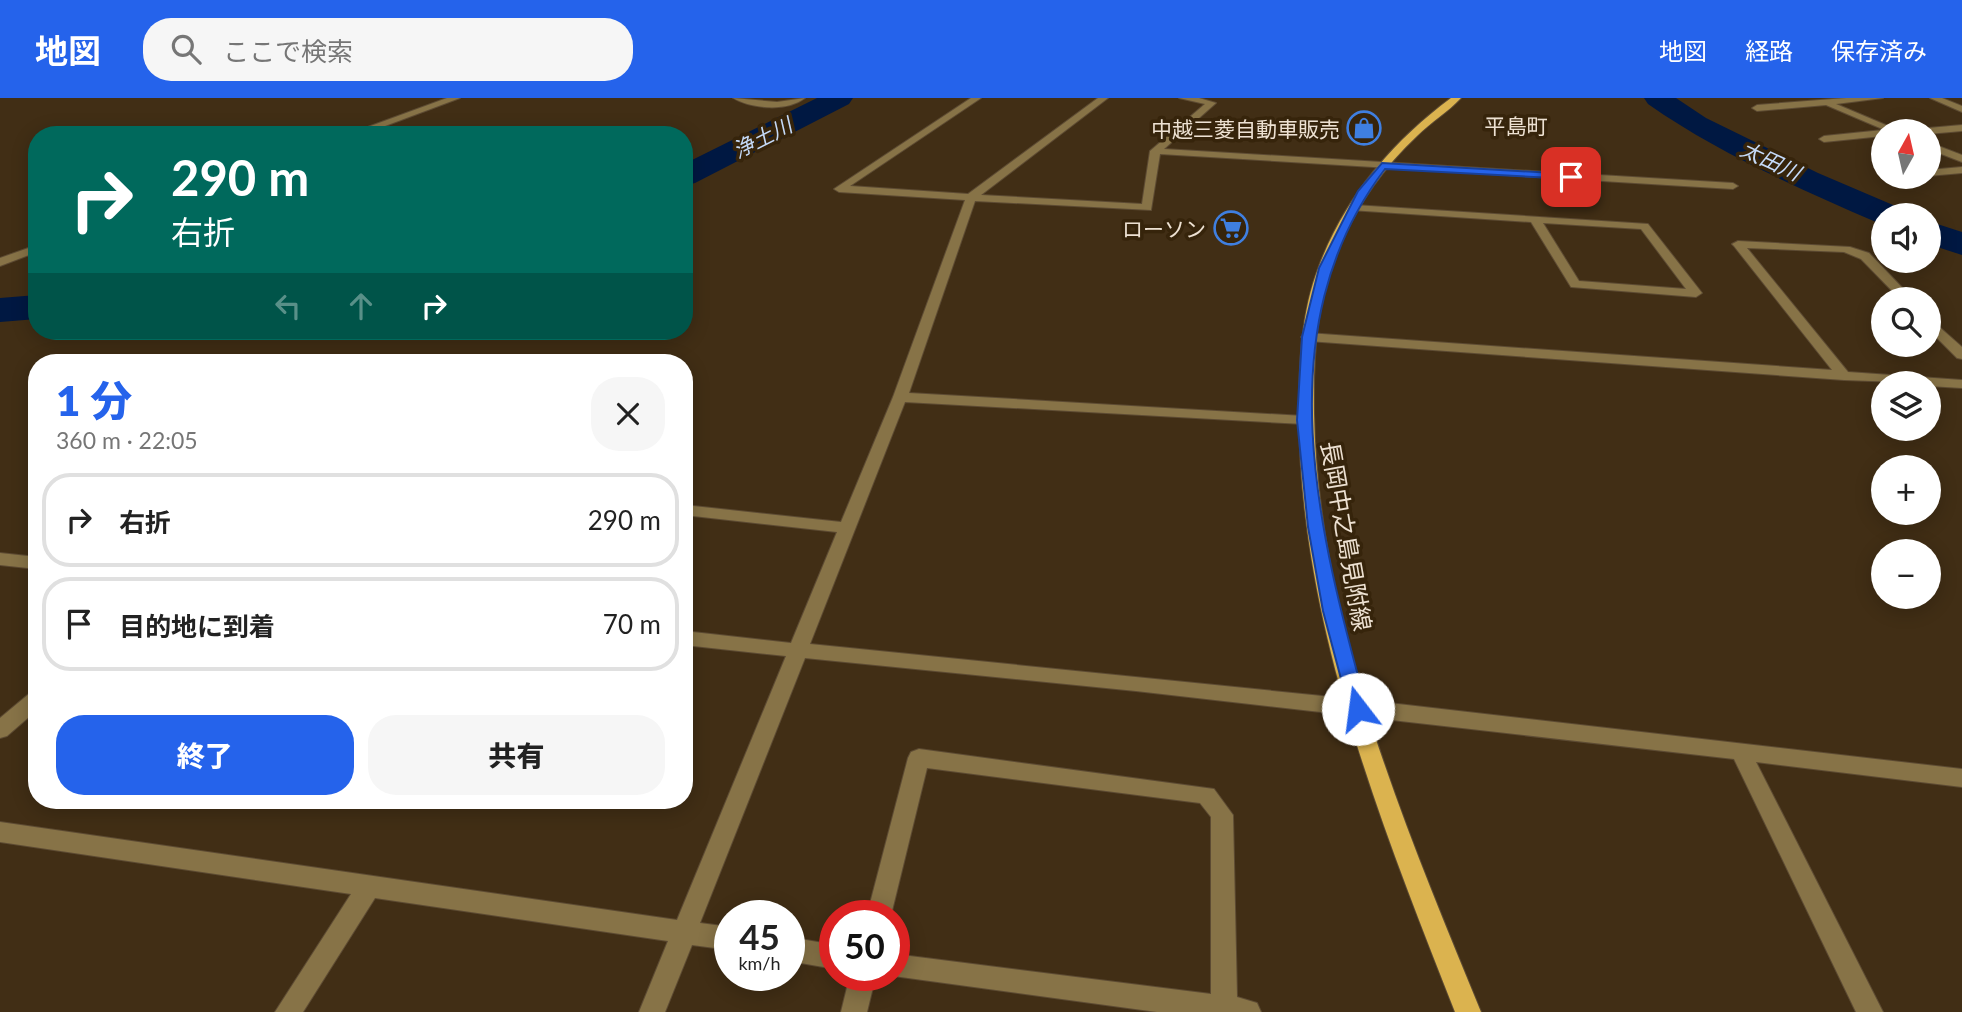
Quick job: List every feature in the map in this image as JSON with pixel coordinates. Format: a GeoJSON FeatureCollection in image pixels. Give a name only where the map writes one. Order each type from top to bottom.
{"type":"FeatureCollection","features":[{"type":"Feature","properties":{"kind":"main road","name":"長岡中之島見附線"},"geometry":{"type":"LineString","coordinates":[[1453,98],[1382,166],[1354,208],[1325,268],[1308,337],[1304,420],[1316,527],[1332,611],[1358,709],[1432,921],[1468,1012]]}},
{"type":"Feature","properties":{"kind":"street"},"geometry":{"type":"LineString","coordinates":[[377,126],[456,98]]}},
{"type":"Feature","properties":{"kind":"street"},"geometry":{"type":"LineString","coordinates":[[737,98],[775,106],[801,98]]}},
{"type":"Feature","properties":{"kind":"street"},"geometry":{"type":"LineString","coordinates":[[977,98],[839,189],[1147,208],[1155,151],[1212,103],[1183,98]]}},
{"type":"Feature","properties":{"kind":"street"},"geometry":{"type":"LineString","coordinates":[[652,1012],[900,397],[971,197],[1104,98]]}},
{"type":"Feature","properties":{"kind":"street"},"geometry":{"type":"LineString","coordinates":[[1757,108],[1879,98]]}},
{"type":"Feature","properties":{"kind":"street"},"geometry":{"type":"LineString","coordinates":[[1934,98],[1962,108]]}},
{"type":"Feature","properties":{"kind":"street"},"geometry":{"type":"LineString","coordinates":[[1826,103],[1871,121]]}},
{"type":"Feature","properties":{"kind":"street"},"geometry":{"type":"LineString","coordinates":[[1941,130],[1962,128]]}},
{"type":"Feature","properties":{"kind":"street"},"geometry":{"type":"LineString","coordinates":[[1824,139],[1871,134]]}},
{"type":"Feature","properties":{"kind":"street"},"geometry":{"type":"LineString","coordinates":[[1941,150],[1962,159]]}},
{"type":"Feature","properties":{"kind":"street"},"geometry":{"type":"LineString","coordinates":[[1155,151],[1733,186]]}},
{"type":"Feature","properties":{"kind":"street"},"geometry":{"type":"LineString","coordinates":[[1941,172],[1962,170]]}},
{"type":"Feature","properties":{"kind":"street"},"geometry":{"type":"LineString","coordinates":[[1354,208],[1535,219],[1644,226],[1696,293],[1575,284],[1535,219]]}},
{"type":"Feature","properties":{"kind":"street"},"geometry":{"type":"LineString","coordinates":[[1844,376],[1738,244],[1846,249],[1865,256],[1895,287]]}},
{"type":"Feature","properties":{"kind":"street"},"geometry":{"type":"LineString","coordinates":[[0,262],[28,251]]}},
{"type":"Feature","properties":{"kind":"street"},"geometry":{"type":"LineString","coordinates":[[1941,334],[1962,355]]}},
{"type":"Feature","properties":{"kind":"street"},"geometry":{"type":"LineString","coordinates":[[1308,337],[1962,384]]}},
{"type":"Feature","properties":{"kind":"street"},"geometry":{"type":"LineString","coordinates":[[900,397],[1304,420]]}},
{"type":"Feature","properties":{"kind":"street"},"geometry":{"type":"LineString","coordinates":[[693,511],[848,528]]}},
{"type":"Feature","properties":{"kind":"street"},"geometry":{"type":"LineString","coordinates":[[0,559],[28,562]]}},
{"type":"Feature","properties":{"kind":"street"},"geometry":{"type":"LineString","coordinates":[[693,639],[796,652],[1015,671],[1740,750],[1962,778]]}},
{"type":"Feature","properties":{"kind":"street"},"geometry":{"type":"LineString","coordinates":[[0,730],[28,706]]}},
{"type":"Feature","properties":{"kind":"street"},"geometry":{"type":"LineString","coordinates":[[1740,750],[1870,1012]]}},
{"type":"Feature","properties":{"kind":"street"},"geometry":{"type":"LineString","coordinates":[[883,900],[919,758],[1206,795],[1222,815],[1236,1010],[910,969]]}},
{"type":"Feature","properties":{"kind":"street"},"geometry":{"type":"LineString","coordinates":[[0,832],[714,936]]}},
{"type":"Feature","properties":{"kind":"street"},"geometry":{"type":"LineString","coordinates":[[288,1012],[370,885]]}},
{"type":"Feature","properties":{"kind":"street"},"geometry":{"type":"LineString","coordinates":[[854,1012],[859,991]]}},
{"type":"Feature","properties":{"kind":"waterway","name":"浄土川"},"geometry":{"type":"LineString","coordinates":[[693,171],[839,98]]}},
{"type":"Feature","properties":{"kind":"waterway","name":"太田川"},"geometry":{"type":"LineString","coordinates":[[1658,98],[1696,124],[1807,180],[1871,208]]}},
{"type":"Feature","properties":{"kind":"waterway","name":"太田川"},"geometry":{"type":"LineString","coordinates":[[1941,236],[1962,244]]}},
{"type":"Feature","properties":{"kind":"waterway","name":"浄土川"},"geometry":{"type":"LineString","coordinates":[[0,310],[28,308]]}},
{"type":"Feature","properties":{"kind":"place","name":"中越三菱自動車販売"},"geometry":{"type":"Point","coordinates":[1364,128]}},
{"type":"Feature","properties":{"kind":"place","name":"ローソン"},"geometry":{"type":"Point","coordinates":[1231,228]}},
{"type":"Feature","properties":{"kind":"district","name":"平島町"},"geometry":{"type":"Point","coordinates":[1516,125]}},
{"type":"Feature","properties":{"kind":"route"},"geometry":{"type":"LineString","coordinates":[[1358,709],[1332,611],[1316,527],[1304,420],[1308,337],[1325,268],[1363,191],[1382,166],[1571,177]]}}]}
